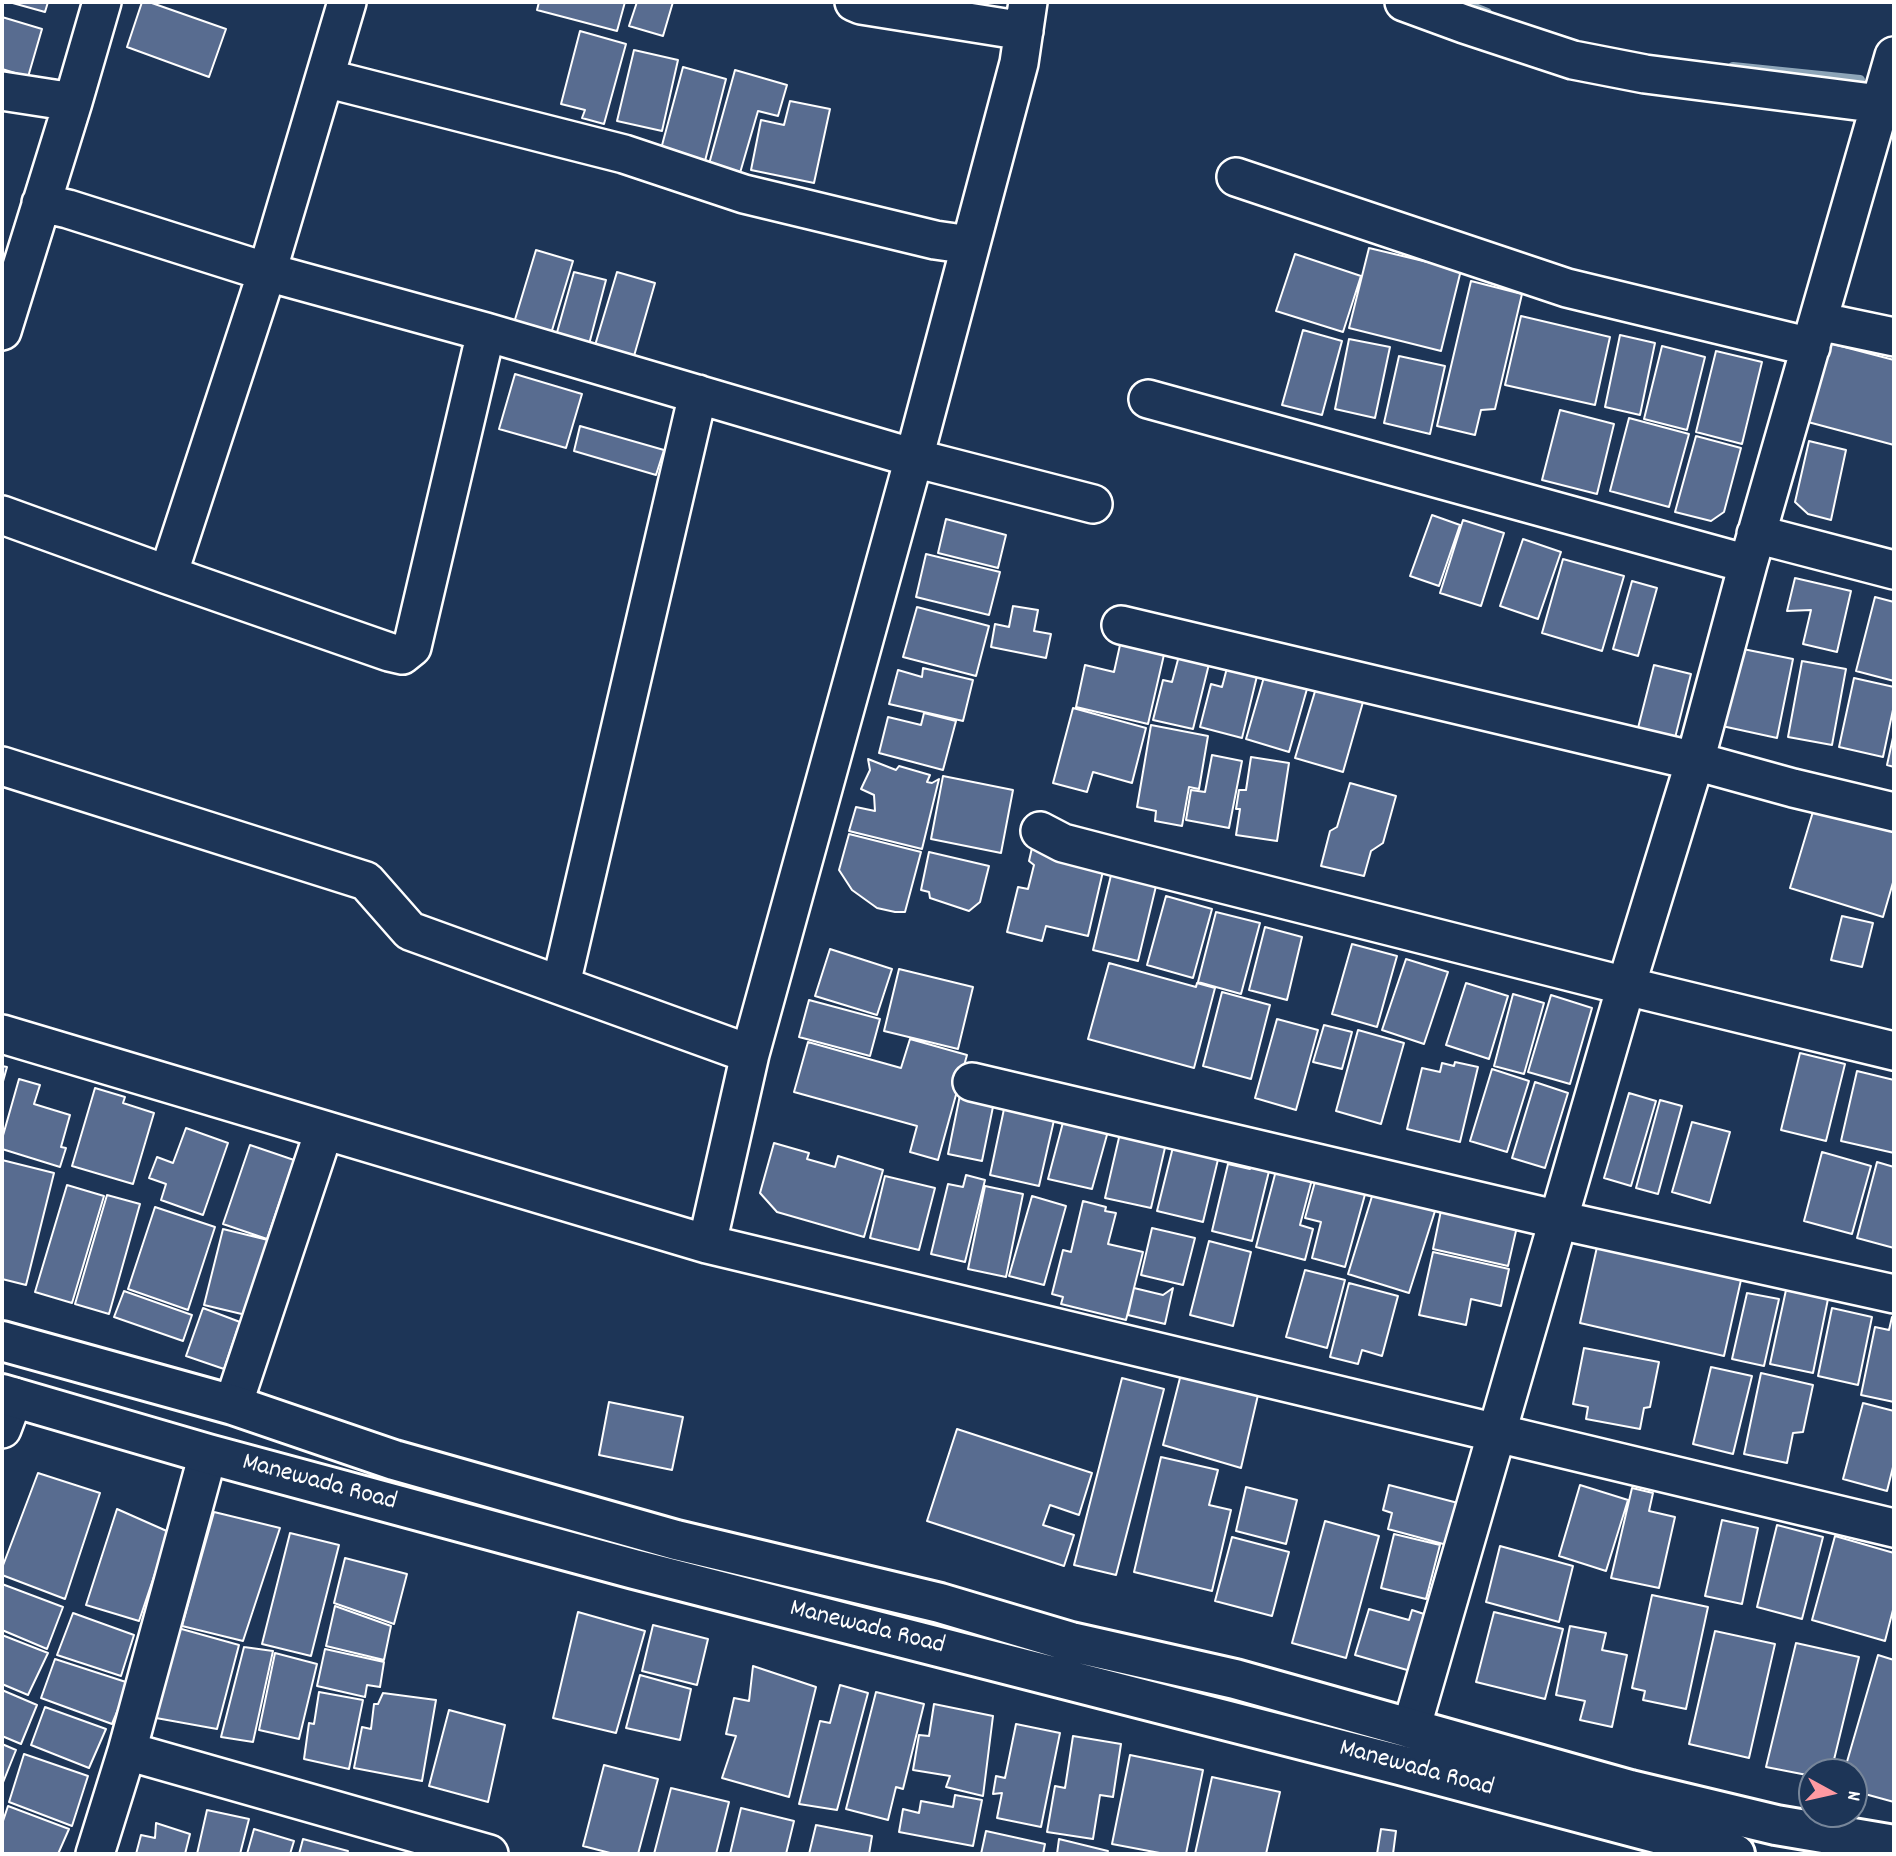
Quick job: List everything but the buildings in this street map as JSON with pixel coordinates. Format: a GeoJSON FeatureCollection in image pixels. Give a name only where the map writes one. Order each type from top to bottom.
{"type":"FeatureCollection","features":[{"type":"Feature","properties":{"kind":"street"},"geometry":{"type":"LineString","coordinates":[[2,331],[102,2]]}},
{"type":"Feature","properties":{"kind":"street"},"geometry":{"type":"LineString","coordinates":[[168,575],[267,272],[347,2]]}},
{"type":"Feature","properties":{"kind":"street"},"geometry":{"type":"LineString","coordinates":[[706,1244],[750,1054],[971,245],[1019,63],[1026,17],[861,5],[853,2]]}},
{"type":"Feature","properties":{"kind":"street"},"geometry":{"type":"LineString","coordinates":[[1404,2],[1573,60],[1645,75],[1887,107]]}},
{"type":"Feature","properties":{"kind":"street"},"geometry":{"type":"LineString","coordinates":[[1400,1765],[1626,986],[1695,761],[1814,334],[1887,107],[1894,55]]}},
{"type":"Feature","properties":{"kind":"street"},"geometry":{"type":"LineString","coordinates":[[325,78],[624,154],[744,194],[935,240],[971,245]]}},
{"type":"Feature","properties":{"kind":"street"},"geometry":{"type":"LineString","coordinates":[[2,91],[73,102]]}},
{"type":"Feature","properties":{"kind":"street"},"geometry":{"type":"LineString","coordinates":[[1236,177],[1567,288],[1814,334],[1894,337]]}},
{"type":"Feature","properties":{"kind":"street"},"geometry":{"type":"LineString","coordinates":[[41,203],[68,209],[267,272],[486,332],[914,458],[1093,505]]}},
{"type":"Feature","properties":{"kind":"street"},"geometry":{"type":"LineString","coordinates":[[2,515],[402,655],[412,646],[486,332]]}},
{"type":"Feature","properties":{"kind":"street"},"geometry":{"type":"LineString","coordinates":[[561,984],[698,394]]}},
{"type":"Feature","properties":{"kind":"street"},"geometry":{"type":"LineString","coordinates":[[1148,399],[1752,549],[1894,570]]}},
{"type":"Feature","properties":{"kind":"street"},"geometry":{"type":"LineString","coordinates":[[1121,625],[1695,761],[1894,812]]}},
{"type":"Feature","properties":{"kind":"street"},"geometry":{"type":"LineString","coordinates":[[2,766],[366,881],[410,931],[750,1054]]}},
{"type":"Feature","properties":{"kind":"street"},"geometry":{"type":"LineString","coordinates":[[1040,831],[1063,843],[1136,863],[1894,1051]]}},
{"type":"Feature","properties":{"kind":"street"},"geometry":{"type":"LineString","coordinates":[[2,1034],[706,1244],[1894,1528]]}},
{"type":"Feature","properties":{"kind":"street"},"geometry":{"type":"LineString","coordinates":[[972,1082],[1559,1220],[1894,1294]]}},
{"type":"Feature","properties":{"kind":"street"},"geometry":{"type":"LineString","coordinates":[[233,1405],[324,1130]]}},
{"type":"Feature","properties":{"kind":"street"},"geometry":{"type":"LineString","coordinates":[[2,1341],[233,1405],[394,1460],[651,1533],[940,1603],[1071,1642],[1235,1679],[1630,1790],[1776,1825],[1894,1845]]}},
{"type":"Feature","properties":{"kind":"street","name":"Manewada Road"},"geometry":{"type":"LineString","coordinates":[[6,1407],[208,1454],[634,1569],[1400,1765],[1642,1843],[1735,1854]]}},
{"type":"Feature","properties":{"kind":"street"},"geometry":{"type":"LineString","coordinates":[[95,1854],[127,1751],[208,1454]]}},
{"type":"Feature","properties":{"kind":"street"},"geometry":{"type":"LineString","coordinates":[[127,1751],[489,1854]]}},
{"type":"Feature","properties":{"kind":"waterway"},"geometry":{"type":"LineString","coordinates":[[1460,2],[1487,13]]}},
{"type":"Feature","properties":{"kind":"waterway"},"geometry":{"type":"LineString","coordinates":[[1733,67],[1860,80]]}}]}
